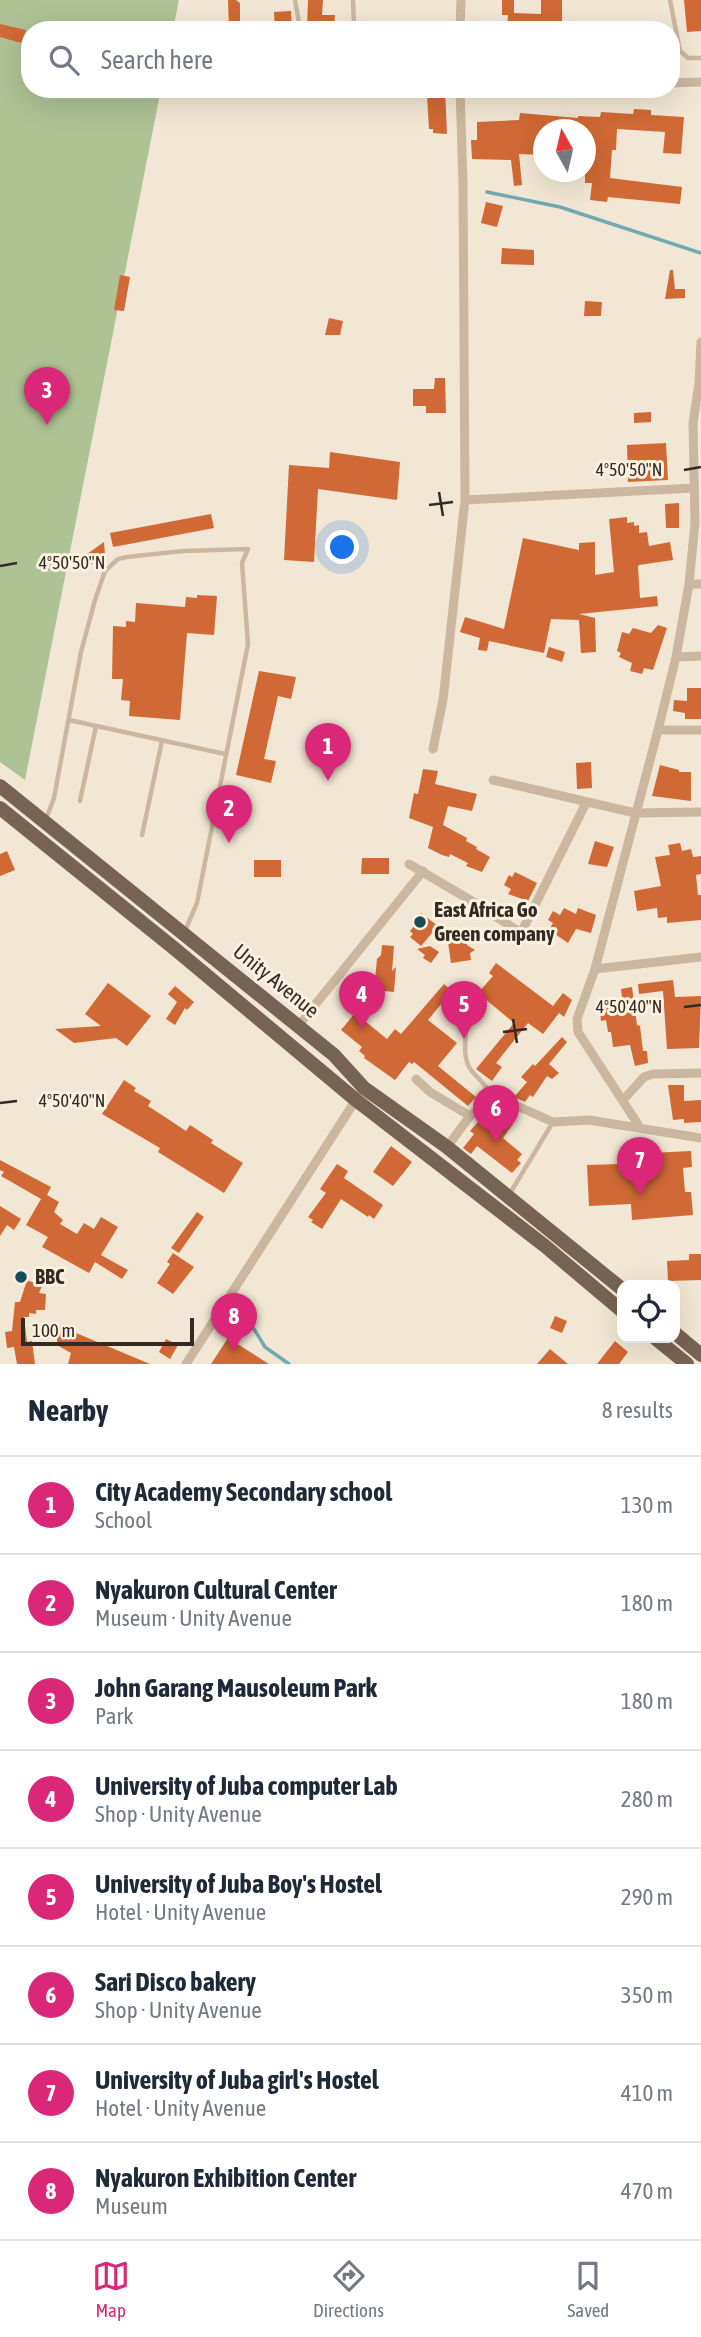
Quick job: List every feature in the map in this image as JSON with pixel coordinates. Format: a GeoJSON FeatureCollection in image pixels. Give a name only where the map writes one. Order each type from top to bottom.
{"type":"FeatureCollection","features":[{"type":"Feature","properties":{"kind":"main road","name":"Unity Avenue"},"geometry":{"type":"LineString","coordinates":[[0,786],[334,1055],[360,1094],[447,1147],[617,1285]]}},
{"type":"Feature","properties":{"kind":"main road","name":"Unity Avenue"},"geometry":{"type":"LineString","coordinates":[[0,808],[360,1094],[617,1307]]}},
{"type":"Feature","properties":{"kind":"main road"},"geometry":{"type":"LineString","coordinates":[[680,1337],[701,1355]]}},
{"type":"Feature","properties":{"kind":"main road"},"geometry":{"type":"LineString","coordinates":[[661,1343],[687,1364]]}},
{"type":"Feature","properties":{"kind":"street"},"geometry":{"type":"LineString","coordinates":[[460,21],[461,0]]}},
{"type":"Feature","properties":{"kind":"street"},"geometry":{"type":"LineString","coordinates":[[680,83],[701,82]]}},
{"type":"Feature","properties":{"kind":"street"},"geometry":{"type":"LineString","coordinates":[[432,748],[443,700],[465,500],[460,98]]}},
{"type":"Feature","properties":{"kind":"street"},"geometry":{"type":"LineString","coordinates":[[639,1126],[578,1032],[578,1019],[595,969],[676,657],[698,523],[693,488],[701,342]]}},
{"type":"Feature","properties":{"kind":"street"},"geometry":{"type":"LineString","coordinates":[[465,500],[693,488]]}},
{"type":"Feature","properties":{"kind":"street"},"geometry":{"type":"LineString","coordinates":[[689,584],[701,584]]}},
{"type":"Feature","properties":{"kind":"street"},"geometry":{"type":"LineString","coordinates":[[676,657],[701,656]]}},
{"type":"Feature","properties":{"kind":"street"},"geometry":{"type":"LineString","coordinates":[[658,730],[701,730]]}},
{"type":"Feature","properties":{"kind":"street"},"geometry":{"type":"LineString","coordinates":[[493,780],[635,813],[701,812]]}},
{"type":"Feature","properties":{"kind":"street"},"geometry":{"type":"LineString","coordinates":[[409,864],[521,933],[586,803]]}},
{"type":"Feature","properties":{"kind":"street"},"geometry":{"type":"LineString","coordinates":[[298,1026],[423,871]]}},
{"type":"Feature","properties":{"kind":"street"},"geometry":{"type":"LineString","coordinates":[[595,969],[701,957]]}},
{"type":"Feature","properties":{"kind":"street"},"geometry":{"type":"LineString","coordinates":[[623,1100],[644,1077],[653,1074],[701,1073]]}},
{"type":"Feature","properties":{"kind":"street"},"geometry":{"type":"LineString","coordinates":[[416,1079],[430,1092],[470,1116]]}},
{"type":"Feature","properties":{"kind":"street"},"geometry":{"type":"LineString","coordinates":[[187,1364],[360,1094]]}},
{"type":"Feature","properties":{"kind":"street"},"geometry":{"type":"LineString","coordinates":[[447,1147],[470,1116],[492,1097],[499,1097],[553,1122],[589,1120],[639,1126],[701,1139]]}},
{"type":"Feature","properties":{"kind":"lane"},"geometry":{"type":"LineString","coordinates":[[295,0],[299,21]]}},
{"type":"Feature","properties":{"kind":"lane"},"geometry":{"type":"LineString","coordinates":[[353,0],[354,21]]}},
{"type":"Feature","properties":{"kind":"lane"},"geometry":{"type":"LineString","coordinates":[[670,0],[674,21]]}},
{"type":"Feature","properties":{"kind":"lane"},"geometry":{"type":"LineString","coordinates":[[680,51],[688,58],[701,58]]}},
{"type":"Feature","properties":{"kind":"lane"},"geometry":{"type":"LineString","coordinates":[[44,823],[54,798],[85,639],[95,600],[108,567],[127,557],[183,551],[248,549],[242,563],[248,644],[197,903],[175,949]]}},
{"type":"Feature","properties":{"kind":"lane"},"geometry":{"type":"LineString","coordinates":[[69,720],[225,754]]}},
{"type":"Feature","properties":{"kind":"lane"},"geometry":{"type":"LineString","coordinates":[[79,801],[96,726]]}},
{"type":"Feature","properties":{"kind":"lane"},"geometry":{"type":"LineString","coordinates":[[142,835],[162,741]]}},
{"type":"Feature","properties":{"kind":"lane"},"geometry":{"type":"LineString","coordinates":[[466,1026],[467,1061],[492,1097]]}},
{"type":"Feature","properties":{"kind":"lane"},"geometry":{"type":"LineString","coordinates":[[509,1196],[553,1122]]}},
{"type":"Feature","properties":{"kind":"green space"},"geometry":{"type":"Polygon","coordinates":[[[0,0],[179,0],[175,21],[21,21],[21,98],[159,98],[25,780],[0,762],[0,0]]]}},
{"type":"Feature","properties":{"kind":"building"},"geometry":{"type":"Polygon","coordinates":[[[228,0],[236,0],[240,3],[240,21],[229,21],[228,0]]]}},
{"type":"Feature","properties":{"kind":"building"},"geometry":{"type":"Polygon","coordinates":[[[308,0],[323,0],[322,15],[335,15],[335,21],[307,21],[308,0]]]}},
{"type":"Feature","properties":{"kind":"building"},"geometry":{"type":"Polygon","coordinates":[[[502,0],[514,0],[514,13],[541,14],[541,0],[562,0],[562,21],[508,21],[508,15],[502,15],[502,0]]]}},
{"type":"Feature","properties":{"kind":"building"},"geometry":{"type":"Polygon","coordinates":[[[684,0],[701,0],[701,31],[687,32],[684,0]]]}},
{"type":"Feature","properties":{"kind":"building"},"geometry":{"type":"Polygon","coordinates":[[[291,11],[292,21],[274,21],[274,12],[291,11]]]}},
{"type":"Feature","properties":{"kind":"building"},"geometry":{"type":"Polygon","coordinates":[[[0,24],[21,29],[21,43],[0,37],[0,24]]]}},
{"type":"Feature","properties":{"kind":"building"},"geometry":{"type":"Polygon","coordinates":[[[427,98],[445,98],[447,134],[433,133],[433,129],[429,129],[427,98]]]}},
{"type":"Feature","properties":{"kind":"building"},"geometry":{"type":"Polygon","coordinates":[[[634,109],[651,110],[651,115],[684,117],[681,154],[663,153],[665,132],[617,129],[610,178],[682,187],[680,204],[608,197],[607,202],[590,200],[592,183],[585,182],[596,182],[596,119],[533,119],[533,155],[519,154],[522,185],[514,186],[511,160],[472,159],[471,140],[477,140],[477,122],[519,120],[520,113],[578,118],[600,117],[601,112],[633,114],[634,109]]]}},
{"type":"Feature","properties":{"kind":"building"},"geometry":{"type":"Polygon","coordinates":[[[486,202],[503,206],[497,227],[481,223],[486,202]]]}},
{"type":"Feature","properties":{"kind":"building"},"geometry":{"type":"Polygon","coordinates":[[[502,248],[534,250],[534,265],[501,264],[502,248]]]}},
{"type":"Feature","properties":{"kind":"building"},"geometry":{"type":"Polygon","coordinates":[[[670,270],[673,270],[675,289],[685,289],[685,298],[665,299],[670,270]]]}},
{"type":"Feature","properties":{"kind":"building"},"geometry":{"type":"Polygon","coordinates":[[[120,275],[130,277],[124,311],[114,310],[120,275]]]}},
{"type":"Feature","properties":{"kind":"building"},"geometry":{"type":"Polygon","coordinates":[[[585,301],[602,302],[601,316],[584,316],[585,301]]]}},
{"type":"Feature","properties":{"kind":"building"},"geometry":{"type":"Polygon","coordinates":[[[329,318],[343,321],[340,335],[325,335],[329,318]]]}},
{"type":"Feature","properties":{"kind":"building"},"geometry":{"type":"Polygon","coordinates":[[[435,378],[445,378],[446,413],[426,413],[426,406],[413,406],[413,389],[434,389],[435,378]]]}},
{"type":"Feature","properties":{"kind":"building"},"geometry":{"type":"Polygon","coordinates":[[[651,412],[651,422],[634,423],[634,413],[651,412]]]}},
{"type":"Feature","properties":{"kind":"building"},"geometry":{"type":"Polygon","coordinates":[[[666,443],[668,480],[628,482],[627,445],[666,443]]]}},
{"type":"Feature","properties":{"kind":"building"},"geometry":{"type":"Polygon","coordinates":[[[330,452],[400,462],[397,500],[318,489],[314,562],[284,560],[289,465],[329,468],[330,452]]]}},
{"type":"Feature","properties":{"kind":"building"},"geometry":{"type":"Polygon","coordinates":[[[679,503],[679,528],[666,528],[665,504],[679,503]]]}},
{"type":"Feature","properties":{"kind":"building"},"geometry":{"type":"Polygon","coordinates":[[[211,514],[214,528],[113,547],[110,533],[211,514]]]}},
{"type":"Feature","properties":{"kind":"building"},"geometry":{"type":"Polygon","coordinates":[[[627,517],[627,523],[634,522],[634,526],[639,525],[639,533],[647,532],[649,546],[670,542],[673,560],[638,567],[640,598],[657,596],[658,606],[579,614],[595,618],[596,652],[581,653],[579,620],[551,619],[544,653],[489,641],[487,651],[478,650],[480,638],[460,632],[465,617],[504,629],[523,538],[579,550],[579,543],[595,542],[595,575],[614,572],[609,519],[627,517]]]}},
{"type":"Feature","properties":{"kind":"building"},"geometry":{"type":"Polygon","coordinates":[[[104,542],[105,555],[86,568],[80,559],[104,542]]]}},
{"type":"Feature","properties":{"kind":"building"},"geometry":{"type":"Polygon","coordinates":[[[197,595],[217,596],[214,635],[187,633],[180,720],[129,716],[130,701],[121,700],[123,679],[112,679],[113,626],[126,627],[126,621],[135,622],[136,603],[185,607],[186,597],[197,598],[197,595]]]}},
{"type":"Feature","properties":{"kind":"building"},"geometry":{"type":"Polygon","coordinates":[[[658,625],[667,628],[653,670],[644,668],[642,674],[630,671],[632,663],[619,657],[621,653],[617,651],[622,632],[629,634],[633,628],[651,633],[658,625]]]}},
{"type":"Feature","properties":{"kind":"building"},"geometry":{"type":"Polygon","coordinates":[[[549,647],[565,652],[562,662],[546,657],[549,647]]]}},
{"type":"Feature","properties":{"kind":"building"},"geometry":{"type":"Polygon","coordinates":[[[259,671],[296,677],[291,699],[278,696],[264,759],[276,761],[271,783],[236,775],[259,671]]]}},
{"type":"Feature","properties":{"kind":"building"},"geometry":{"type":"Polygon","coordinates":[[[687,688],[701,688],[701,719],[685,719],[685,713],[673,711],[674,700],[687,701],[687,688]]]}},
{"type":"Feature","properties":{"kind":"building"},"geometry":{"type":"Polygon","coordinates":[[[591,762],[592,788],[577,789],[576,763],[591,762]]]}},
{"type":"Feature","properties":{"kind":"building"},"geometry":{"type":"Polygon","coordinates":[[[660,765],[679,772],[691,772],[691,801],[652,796],[660,765]]]}},
{"type":"Feature","properties":{"kind":"building"},"geometry":{"type":"Polygon","coordinates":[[[423,769],[438,771],[435,784],[477,794],[472,811],[448,806],[443,825],[467,838],[466,841],[490,857],[482,872],[466,866],[468,863],[450,854],[449,857],[428,848],[433,827],[409,818],[423,769]]]}},
{"type":"Feature","properties":{"kind":"building"},"geometry":{"type":"Polygon","coordinates":[[[595,841],[614,847],[607,867],[588,864],[595,841]]]}},
{"type":"Feature","properties":{"kind":"building"},"geometry":{"type":"Polygon","coordinates":[[[680,843],[682,851],[691,849],[693,857],[701,856],[701,874],[696,875],[698,895],[701,895],[701,920],[667,923],[667,917],[658,918],[657,908],[637,911],[634,891],[661,886],[655,857],[670,855],[668,845],[680,843]]]}},
{"type":"Feature","properties":{"kind":"building"},"geometry":{"type":"Polygon","coordinates":[[[7,851],[15,870],[0,876],[0,854],[7,851]]]}},
{"type":"Feature","properties":{"kind":"building"},"geometry":{"type":"Polygon","coordinates":[[[362,858],[389,858],[389,874],[361,874],[362,858]]]}},
{"type":"Feature","properties":{"kind":"building"},"geometry":{"type":"Polygon","coordinates":[[[254,860],[281,860],[281,877],[254,877],[254,860]]]}},
{"type":"Feature","properties":{"kind":"building"},"geometry":{"type":"Polygon","coordinates":[[[515,872],[537,883],[528,901],[508,894],[511,889],[504,885],[509,875],[512,877],[515,872]]]}},
{"type":"Feature","properties":{"kind":"building"},"geometry":{"type":"Polygon","coordinates":[[[564,908],[576,914],[578,908],[596,915],[591,933],[576,929],[568,943],[549,930],[553,923],[548,920],[553,911],[560,915],[564,908]]]}},
{"type":"Feature","properties":{"kind":"building"},"geometry":{"type":"Polygon","coordinates":[[[421,913],[438,926],[421,946],[410,937],[413,934],[410,931],[421,913]]]}},
{"type":"Feature","properties":{"kind":"building"},"geometry":{"type":"Polygon","coordinates":[[[466,936],[467,945],[475,950],[470,953],[471,960],[451,963],[448,942],[453,941],[452,938],[466,936]]]}},
{"type":"Feature","properties":{"kind":"building"},"geometry":{"type":"Polygon","coordinates":[[[382,945],[394,946],[394,992],[374,990],[377,959],[381,955],[382,945]]]}},
{"type":"Feature","properties":{"kind":"building"},"geometry":{"type":"Polygon","coordinates":[[[430,946],[439,952],[431,963],[423,958],[425,955],[417,949],[430,946]]]}},
{"type":"Feature","properties":{"kind":"building"},"geometry":{"type":"Polygon","coordinates":[[[496,963],[553,1006],[563,993],[572,1000],[564,1017],[559,1013],[543,1034],[528,1023],[496,1063],[502,1067],[492,1081],[476,1069],[514,1023],[478,993],[493,976],[489,973],[496,963]]]}},
{"type":"Feature","properties":{"kind":"building"},"geometry":{"type":"Polygon","coordinates":[[[673,980],[675,997],[701,996],[699,1048],[667,1049],[663,991],[639,994],[638,984],[673,980]]]}},
{"type":"Feature","properties":{"kind":"building"},"geometry":{"type":"Polygon","coordinates":[[[108,983],[151,1016],[127,1046],[116,1038],[74,1043],[55,1029],[101,1026],[85,1014],[108,983]]]}},
{"type":"Feature","properties":{"kind":"building"},"geometry":{"type":"Polygon","coordinates":[[[444,984],[452,991],[428,1020],[457,1043],[438,1066],[476,1097],[468,1106],[414,1062],[409,1062],[395,1080],[364,1058],[359,1051],[362,1047],[341,1030],[355,1013],[387,1039],[395,1029],[401,1034],[444,984]]]}},
{"type":"Feature","properties":{"kind":"building"},"geometry":{"type":"Polygon","coordinates":[[[175,986],[194,1002],[187,1010],[185,1008],[175,1025],[166,1019],[177,1002],[168,994],[175,986]]]}},
{"type":"Feature","properties":{"kind":"building"},"geometry":{"type":"Polygon","coordinates":[[[632,987],[637,1025],[640,1026],[643,1051],[647,1051],[648,1063],[635,1066],[630,1045],[613,1047],[611,1032],[608,1032],[606,1020],[601,1021],[600,1009],[623,1006],[621,989],[632,987]]]}},
{"type":"Feature","properties":{"kind":"building"},"geometry":{"type":"Polygon","coordinates":[[[562,1037],[567,1042],[549,1064],[559,1073],[552,1079],[547,1076],[533,1097],[530,1095],[525,1102],[514,1097],[527,1082],[521,1077],[562,1037]]]}},
{"type":"Feature","properties":{"kind":"building"},"geometry":{"type":"Polygon","coordinates":[[[124,1080],[136,1088],[134,1091],[151,1101],[148,1106],[186,1131],[190,1125],[213,1140],[211,1143],[243,1163],[224,1193],[158,1152],[160,1148],[102,1114],[124,1080]]]}},
{"type":"Feature","properties":{"kind":"building"},"geometry":{"type":"Polygon","coordinates":[[[668,1085],[684,1085],[684,1101],[701,1100],[701,1122],[684,1123],[684,1119],[673,1120],[668,1085]]]}},
{"type":"Feature","properties":{"kind":"building"},"geometry":{"type":"Polygon","coordinates":[[[52,1092],[67,1092],[68,1103],[53,1103],[52,1092]]]}},
{"type":"Feature","properties":{"kind":"building"},"geometry":{"type":"Polygon","coordinates":[[[493,1114],[498,1118],[500,1115],[513,1124],[503,1138],[522,1154],[517,1160],[521,1163],[512,1173],[477,1146],[471,1154],[463,1148],[474,1134],[470,1131],[484,1115],[488,1118],[493,1114]]]}},
{"type":"Feature","properties":{"kind":"building"},"geometry":{"type":"Polygon","coordinates":[[[391,1146],[412,1162],[393,1186],[373,1172],[391,1146]]]}},
{"type":"Feature","properties":{"kind":"building"},"geometry":{"type":"Polygon","coordinates":[[[691,1151],[692,1167],[683,1168],[685,1192],[691,1192],[693,1215],[632,1220],[631,1204],[589,1206],[587,1165],[651,1163],[651,1153],[691,1151]]]}},
{"type":"Feature","properties":{"kind":"building"},"geometry":{"type":"Polygon","coordinates":[[[0,1160],[51,1187],[47,1195],[59,1202],[54,1212],[63,1220],[60,1224],[77,1234],[84,1223],[94,1229],[101,1217],[118,1227],[101,1255],[128,1270],[122,1279],[95,1262],[89,1273],[42,1247],[48,1237],[26,1225],[41,1199],[1,1176],[4,1172],[0,1170],[0,1160]]]}},
{"type":"Feature","properties":{"kind":"building"},"geometry":{"type":"Polygon","coordinates":[[[337,1164],[348,1171],[344,1178],[383,1205],[374,1219],[341,1199],[322,1229],[308,1217],[326,1193],[320,1189],[337,1164]]]}},
{"type":"Feature","properties":{"kind":"building"},"geometry":{"type":"Polygon","coordinates":[[[0,1206],[21,1219],[14,1230],[7,1225],[0,1236],[0,1206]]]}},
{"type":"Feature","properties":{"kind":"building"},"geometry":{"type":"Polygon","coordinates":[[[197,1212],[204,1217],[179,1253],[171,1248],[197,1212]]]}},
{"type":"Feature","properties":{"kind":"building"},"geometry":{"type":"Polygon","coordinates":[[[173,1253],[194,1267],[173,1294],[157,1283],[170,1264],[167,1262],[173,1253]]]}},
{"type":"Feature","properties":{"kind":"building"},"geometry":{"type":"Polygon","coordinates":[[[689,1254],[701,1254],[701,1280],[668,1280],[667,1261],[689,1260],[689,1254]]]}},
{"type":"Feature","properties":{"kind":"building"},"geometry":{"type":"Polygon","coordinates":[[[27,1280],[42,1286],[39,1293],[46,1294],[45,1310],[36,1310],[36,1314],[29,1313],[29,1317],[24,1317],[27,1342],[32,1341],[35,1364],[17,1364],[14,1347],[7,1348],[5,1332],[12,1331],[15,1302],[20,1302],[27,1280]]]}},
{"type":"Feature","properties":{"kind":"building"},"geometry":{"type":"Polygon","coordinates":[[[555,1316],[567,1321],[562,1333],[550,1328],[555,1316]]]}},
{"type":"Feature","properties":{"kind":"building"},"geometry":{"type":"Polygon","coordinates":[[[57,1325],[150,1364],[68,1364],[71,1353],[57,1345],[57,1325]]]}},
{"type":"Feature","properties":{"kind":"building"},"geometry":{"type":"Polygon","coordinates":[[[228,1338],[269,1364],[211,1364],[228,1338]]]}},
{"type":"Feature","properties":{"kind":"building"},"geometry":{"type":"Polygon","coordinates":[[[166,1339],[178,1345],[170,1359],[159,1352],[166,1339]]]}},
{"type":"Feature","properties":{"kind":"building"},"geometry":{"type":"Polygon","coordinates":[[[615,1341],[628,1352],[619,1364],[597,1364],[615,1341]]]}},
{"type":"Feature","properties":{"kind":"building"},"geometry":{"type":"Polygon","coordinates":[[[550,1349],[568,1364],[537,1364],[550,1349]]]}},
{"type":"Feature","properties":{"kind":"waterway"},"geometry":{"type":"LineString","coordinates":[[487,192],[560,207],[701,253]]}},
{"type":"Feature","properties":{"kind":"waterway"},"geometry":{"type":"LineString","coordinates":[[232,1313],[254,1329],[265,1347],[289,1364]]}},
{"type":"Feature","properties":{"kind":"place","name":"John Garang Mausoleum Park"},"geometry":{"type":"Point","coordinates":[47,425]}},
{"type":"Feature","properties":{"kind":"place","name":"City Academy Secondary school"},"geometry":{"type":"Point","coordinates":[328,781]}},
{"type":"Feature","properties":{"kind":"place","name":"Nyakuron Cultural Center"},"geometry":{"type":"Point","coordinates":[229,843]}},
{"type":"Feature","properties":{"kind":"place","name":"East Africa Go Green company"},"geometry":{"type":"Point","coordinates":[420,922]}},
{"type":"Feature","properties":{"kind":"place","name":"University of Juba computer Lab"},"geometry":{"type":"Point","coordinates":[362,1029]}},
{"type":"Feature","properties":{"kind":"place","name":"University of Juba Boy's Hostel"},"geometry":{"type":"Point","coordinates":[464,1039]}},
{"type":"Feature","properties":{"kind":"place","name":"Sari Disco bakery"},"geometry":{"type":"Point","coordinates":[496,1143]}},
{"type":"Feature","properties":{"kind":"place","name":"University of Juba girl's Hostel"},"geometry":{"type":"Point","coordinates":[640,1195]}},
{"type":"Feature","properties":{"kind":"place","name":"BBC"},"geometry":{"type":"Point","coordinates":[21,1277]}},
{"type":"Feature","properties":{"kind":"place","name":"Nyakuron Exhibition Center"},"geometry":{"type":"Point","coordinates":[234,1351]}}]}
